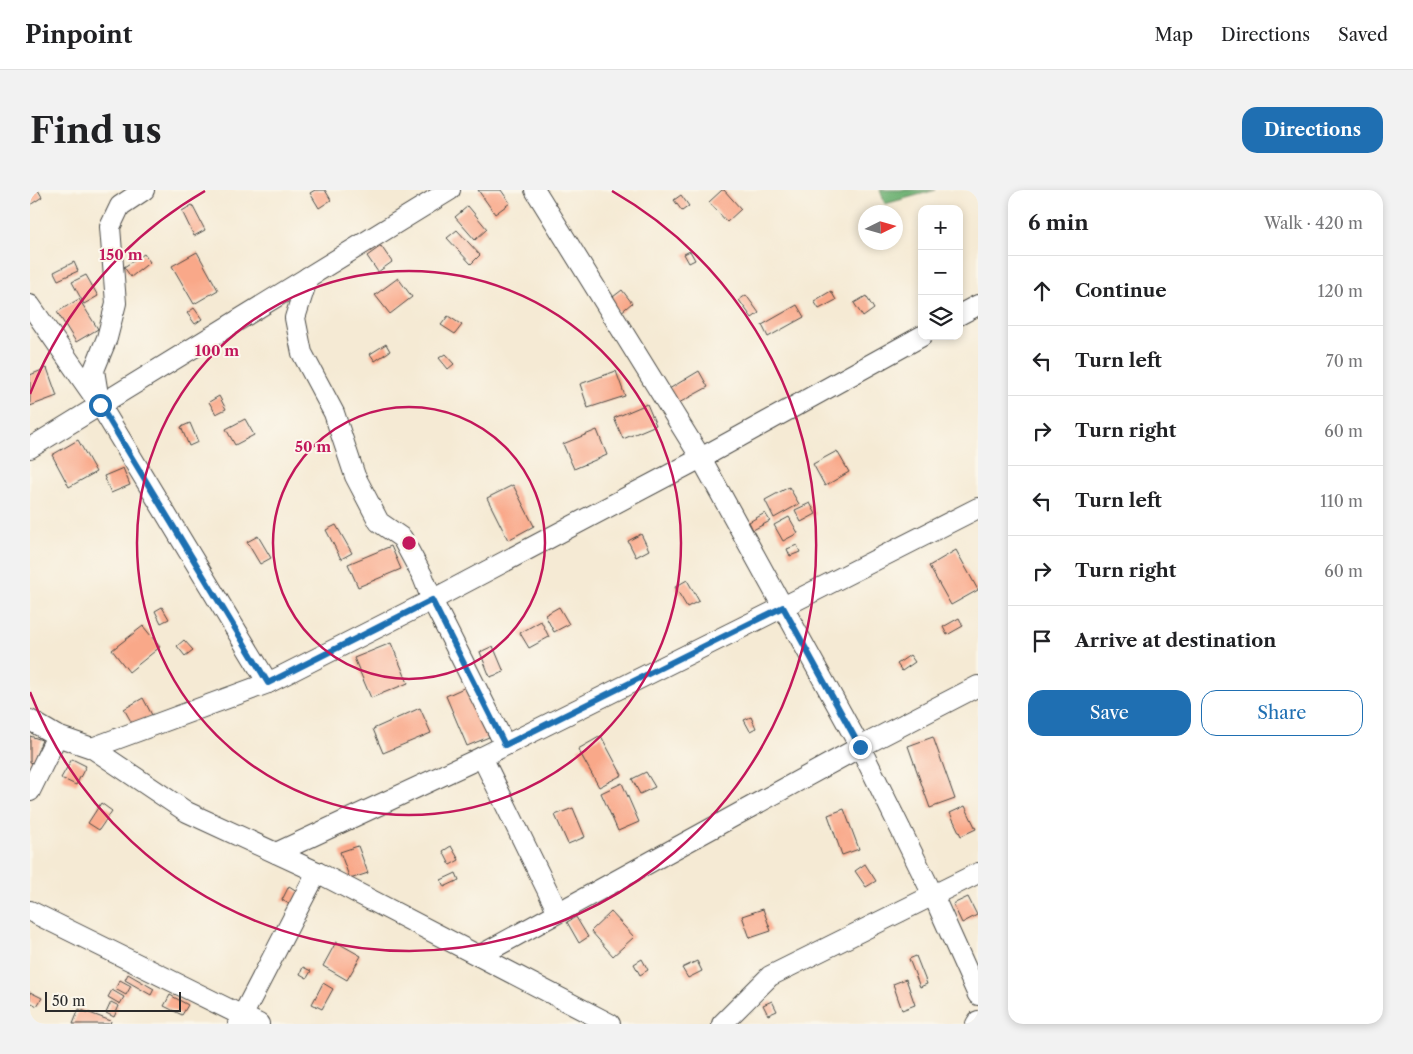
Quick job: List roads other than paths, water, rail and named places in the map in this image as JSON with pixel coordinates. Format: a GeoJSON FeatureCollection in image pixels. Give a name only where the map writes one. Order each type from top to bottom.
{"type":"FeatureCollection","features":[{"type":"Feature","properties":{"kind":"street"},"geometry":{"type":"LineString","coordinates":[[100,405],[94,370],[107,338],[116,303],[110,227],[120,206],[144,190]]}},
{"type":"Feature","properties":{"kind":"street"},"geometry":{"type":"LineString","coordinates":[[30,448],[450,190]]}},
{"type":"Feature","properties":{"kind":"street"},"geometry":{"type":"LineString","coordinates":[[536,190],[700,458],[860,747],[933,895],[978,995]]}},
{"type":"Feature","properties":{"kind":"street"},"geometry":{"type":"LineString","coordinates":[[308,277],[295,318],[302,353],[334,413],[355,476],[379,522],[402,538],[505,745]]}},
{"type":"Feature","properties":{"kind":"street"},"geometry":{"type":"LineString","coordinates":[[30,305],[100,405],[268,683]]}},
{"type":"Feature","properties":{"kind":"street"},"geometry":{"type":"LineString","coordinates":[[963,313],[978,305]]}},
{"type":"Feature","properties":{"kind":"street"},"geometry":{"type":"LineString","coordinates":[[92,748],[268,683],[432,600],[700,458],[918,338]]}},
{"type":"Feature","properties":{"kind":"street"},"geometry":{"type":"LineString","coordinates":[[276,853],[482,757],[978,508]]}},
{"type":"Feature","properties":{"kind":"street"},"geometry":{"type":"LineString","coordinates":[[478,956],[860,747],[978,686]]}},
{"type":"Feature","properties":{"kind":"street"},"geometry":{"type":"LineString","coordinates":[[30,720],[58,736],[92,748],[188,812],[317,872],[610,1024]]}},
{"type":"Feature","properties":{"kind":"street"},"geometry":{"type":"LineString","coordinates":[[30,791],[58,736]]}},
{"type":"Feature","properties":{"kind":"street"},"geometry":{"type":"LineString","coordinates":[[482,757],[558,912]]}},
{"type":"Feature","properties":{"kind":"street"},"geometry":{"type":"LineString","coordinates":[[30,911],[247,1021],[317,872]]}},
{"type":"Feature","properties":{"kind":"street"},"geometry":{"type":"LineString","coordinates":[[722,1024],[770,976],[978,874]]}}]}
